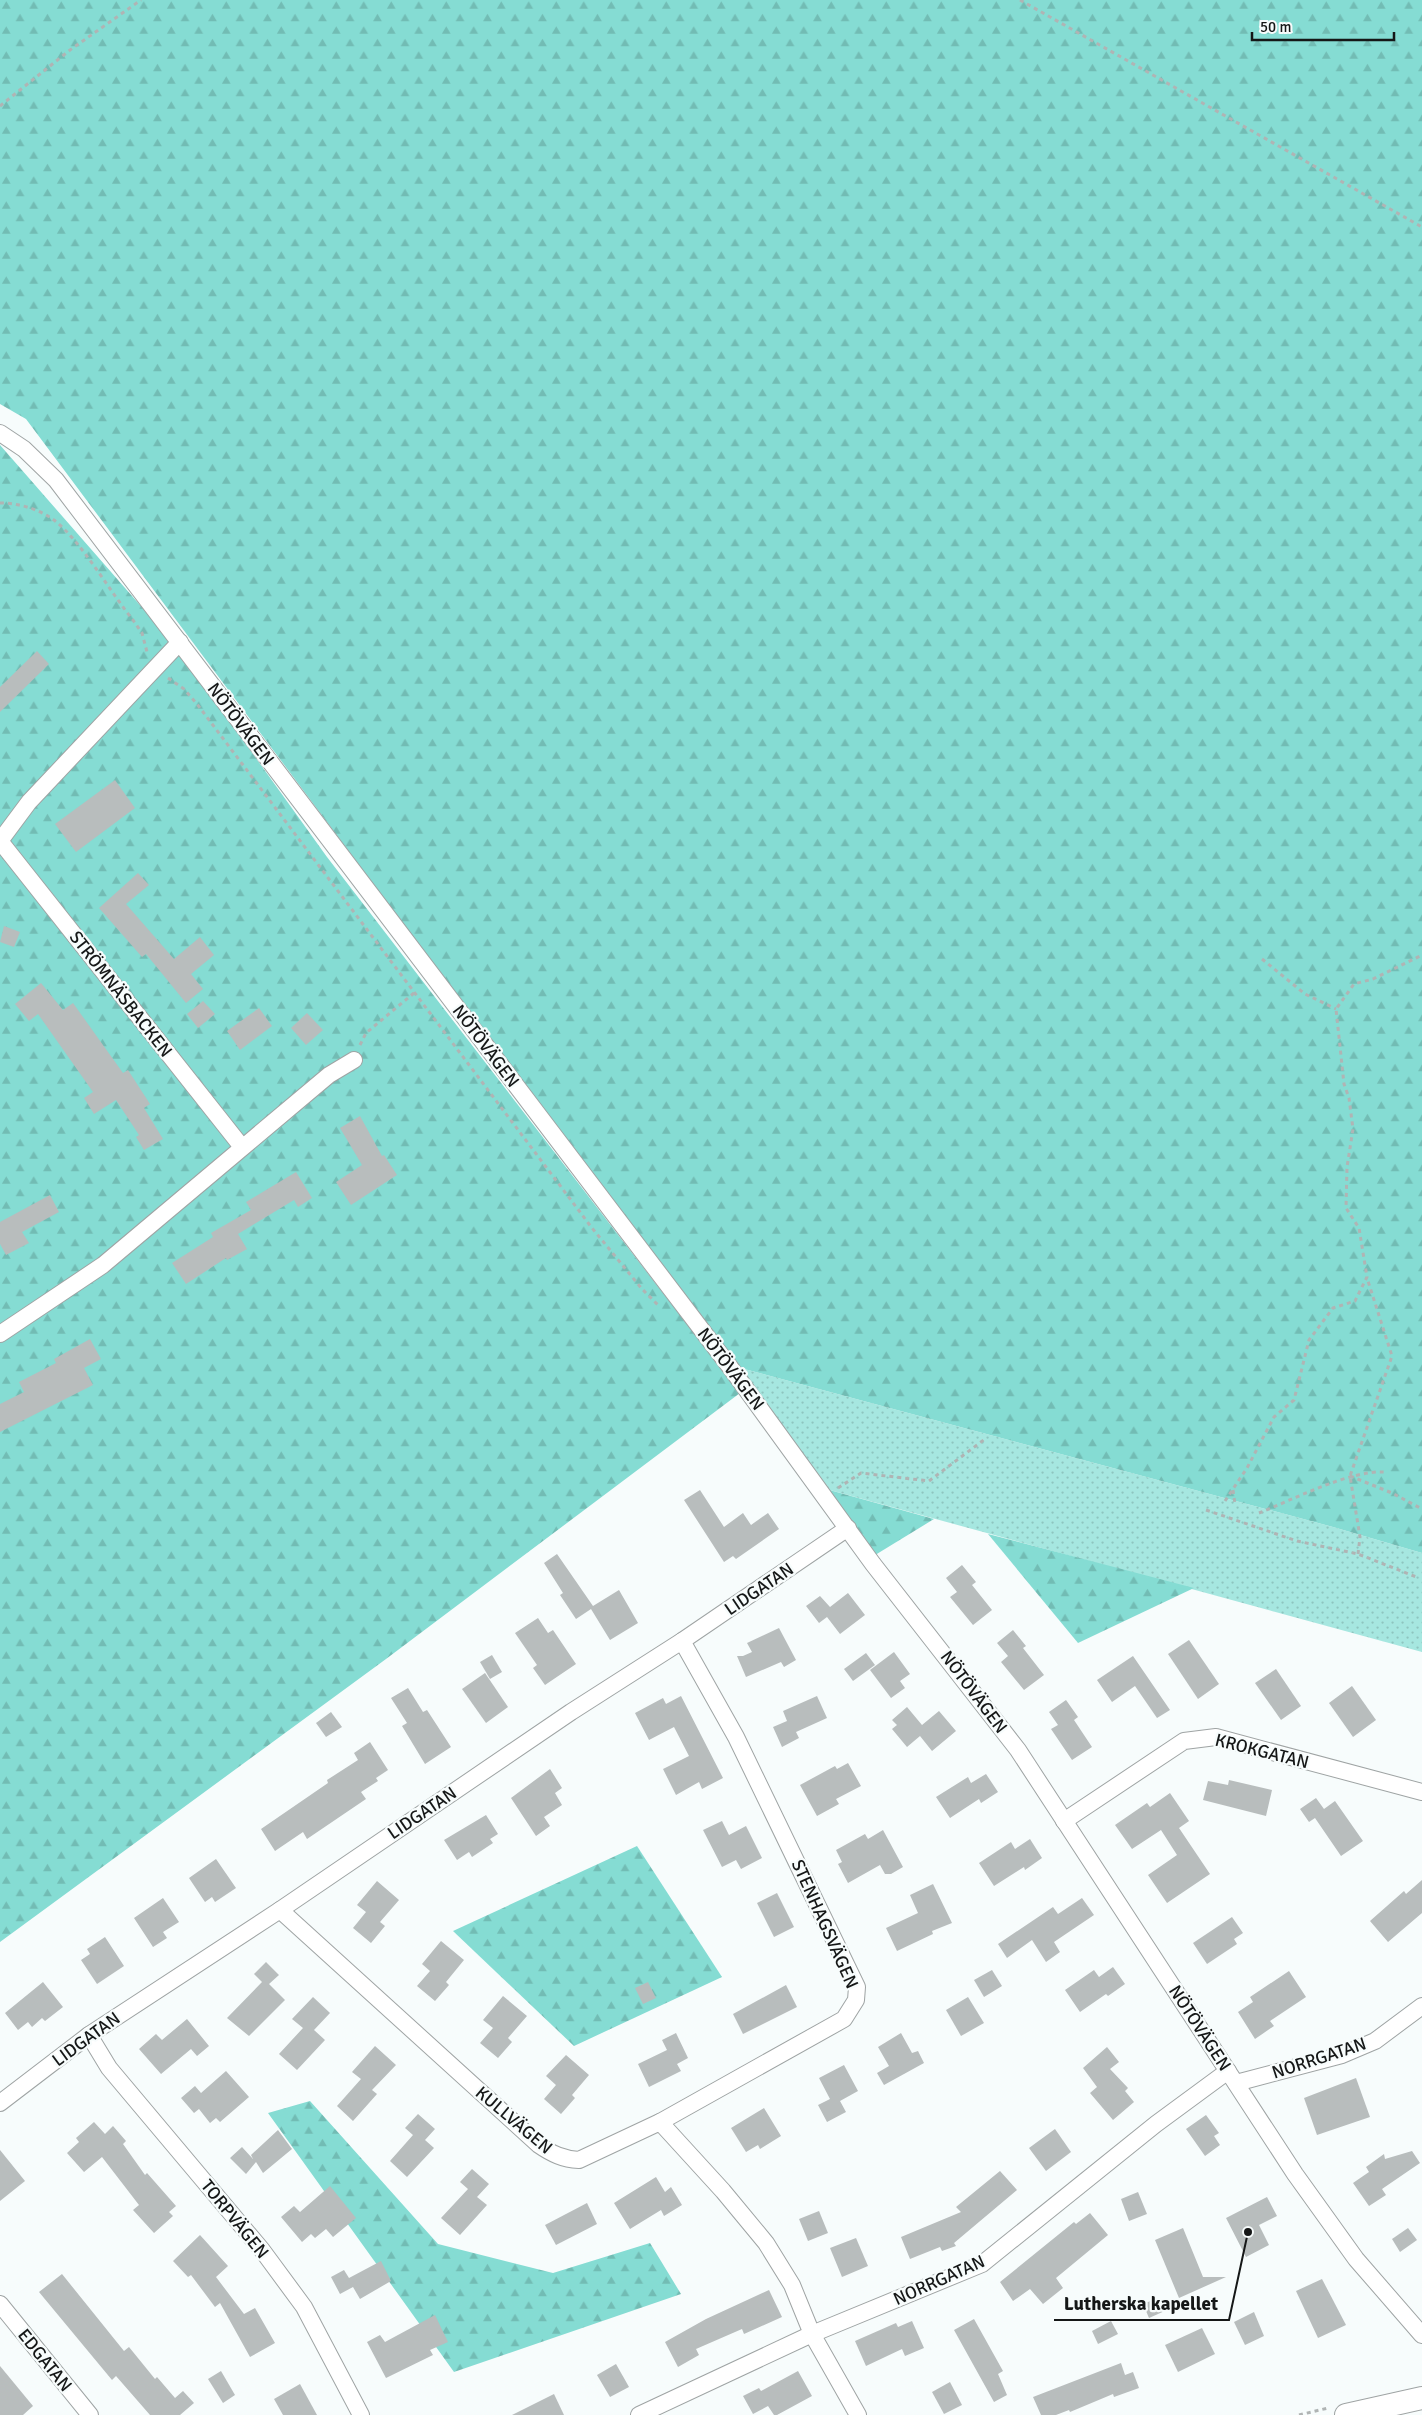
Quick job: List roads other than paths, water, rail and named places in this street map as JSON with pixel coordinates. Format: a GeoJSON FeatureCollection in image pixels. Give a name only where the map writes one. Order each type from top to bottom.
{"type":"FeatureCollection","features":[{"type":"Feature","properties":{"kind":"street","name":"NÖTÖVÄGEN"},"geometry":{"type":"LineString","coordinates":[[0,433],[24,449],[56,480],[1018,1750],[1325,2218],[1356,2259],[1422,2335]]}},
{"type":"Feature","properties":{"kind":"street","name":"STRÖMNÄSBACKEN"},"geometry":{"type":"LineString","coordinates":[[180,642],[29,802],[0,841],[242,1147]]}},
{"type":"Feature","properties":{"kind":"street"},"geometry":{"type":"LineString","coordinates":[[0,1334],[103,1265],[329,1075],[354,1060]]}},
{"type":"Feature","properties":{"kind":"street","name":"LIDGATAN"},"geometry":{"type":"LineString","coordinates":[[0,2104],[89,2036],[280,1910],[571,1712],[682,1641],[848,1528]]}},
{"type":"Feature","properties":{"kind":"street","name":"STENHAGSVÄGEN"},"geometry":{"type":"LineString","coordinates":[[660,2122],[844,2018],[856,2000],[857,1987],[736,1737],[682,1641]]}},
{"type":"Feature","properties":{"kind":"street","name":"KROKGATAN"},"geometry":{"type":"LineString","coordinates":[[1064,1821],[1184,1740],[1197,1738],[1216,1737],[1422,1792]]}},
{"type":"Feature","properties":{"kind":"street","name":"KULLVÄGEN"},"geometry":{"type":"LineString","coordinates":[[280,1910],[539,2145],[552,2153],[565,2160],[579,2160],[660,2122]]}},
{"type":"Feature","properties":{"kind":"street","name":"NORRGATAN"},"geometry":{"type":"LineString","coordinates":[[639,2415],[812,2334],[982,2264],[1156,2124],[1232,2077],[1342,2055],[1375,2041],[1422,2006]]}},
{"type":"Feature","properties":{"kind":"street","name":"TORPVÄGEN"},"geometry":{"type":"LineString","coordinates":[[89,2036],[109,2068],[262,2250],[304,2307],[361,2415]]}},
{"type":"Feature","properties":{"kind":"street"},"geometry":{"type":"LineString","coordinates":[[660,2122],[766,2243],[792,2285],[812,2334],[858,2415]]}},
{"type":"Feature","properties":{"kind":"street","name":"EDGATAN"},"geometry":{"type":"LineString","coordinates":[[0,2304],[90,2415]]}},
{"type":"Feature","properties":{"kind":"street"},"geometry":{"type":"LineString","coordinates":[[1346,2415],[1422,2398]]}},
{"type":"Feature","properties":{"kind":"place","name":"Lutherska kapellet"},"geometry":{"type":"Point","coordinates":[1248,2232]}}]}
